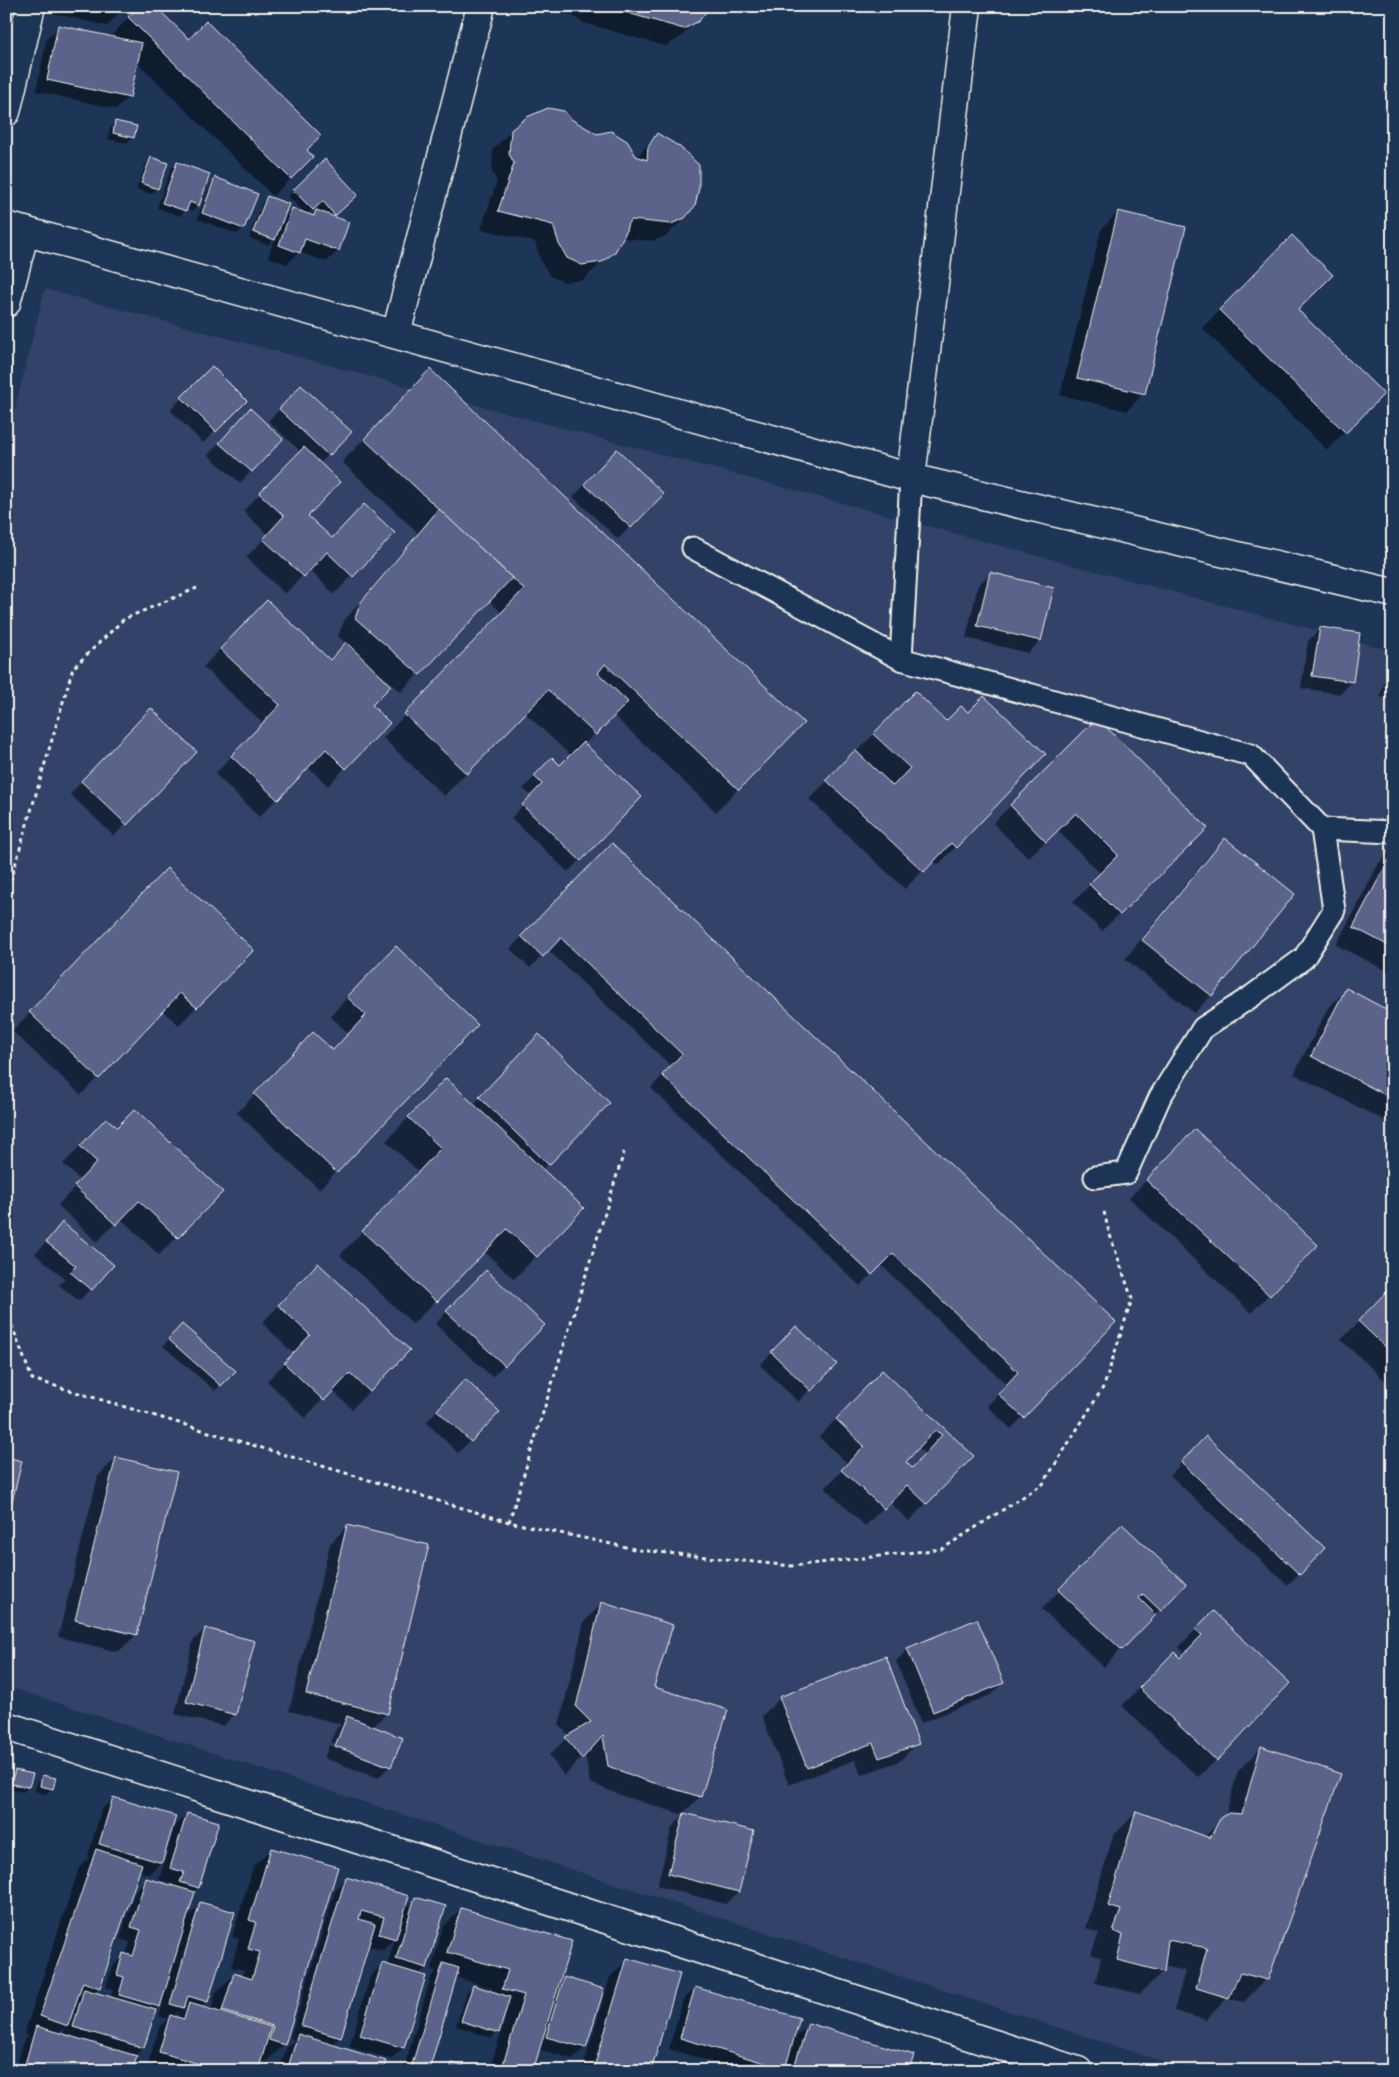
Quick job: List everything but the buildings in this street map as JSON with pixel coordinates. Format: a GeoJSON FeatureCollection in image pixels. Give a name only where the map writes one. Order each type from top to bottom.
{"type":"FeatureCollection","features":[{"type":"Feature","properties":{"kind":"street"},"geometry":{"type":"LineString","coordinates":[[6,112],[31,6]]}},
{"type":"Feature","properties":{"kind":"street"},"geometry":{"type":"LineString","coordinates":[[396,334],[481,6]]}},
{"type":"Feature","properties":{"kind":"street"},"geometry":{"type":"LineString","coordinates":[[911,478],[967,6]]}},
{"type":"Feature","properties":{"kind":"street"},"geometry":{"type":"LineString","coordinates":[[6,303],[16,228],[911,478],[1393,594]]}},
{"type":"Feature","properties":{"kind":"street"},"geometry":{"type":"LineString","coordinates":[[6,1726],[1078,2071]]}},
{"type":"Feature","properties":{"kind":"lane"},"geometry":{"type":"LineString","coordinates":[[901,659],[911,478]]}},
{"type":"Feature","properties":{"kind":"lane"},"geometry":{"type":"LineString","coordinates":[[692,548],[901,659],[1251,755],[1322,829],[1334,910],[1304,958],[1252,996],[1203,1028],[1160,1097],[1126,1173],[1095,1177]]}},
{"type":"Feature","properties":{"kind":"lane"},"geometry":{"type":"LineString","coordinates":[[1322,829],[1393,832]]}},
{"type":"Feature","properties":{"kind":"path"},"geometry":{"type":"LineString","coordinates":[[6,896],[73,668],[124,619],[197,588]]}},
{"type":"Feature","properties":{"kind":"path"},"geometry":{"type":"LineString","coordinates":[[508,1522],[624,1152]]}},
{"type":"Feature","properties":{"kind":"path"},"geometry":{"type":"LineString","coordinates":[[6,1310],[32,1379],[508,1522],[639,1550],[792,1566],[942,1549],[1043,1484],[1104,1386],[1132,1299],[1109,1232],[1095,1177]]}},
{"type":"Feature","properties":{"kind":"shaded area"},"geometry":{"type":"Polygon","coordinates":[[[45,289],[1393,651],[1393,2071],[1192,2071],[6,1686],[6,443],[45,289]]]}}]}
